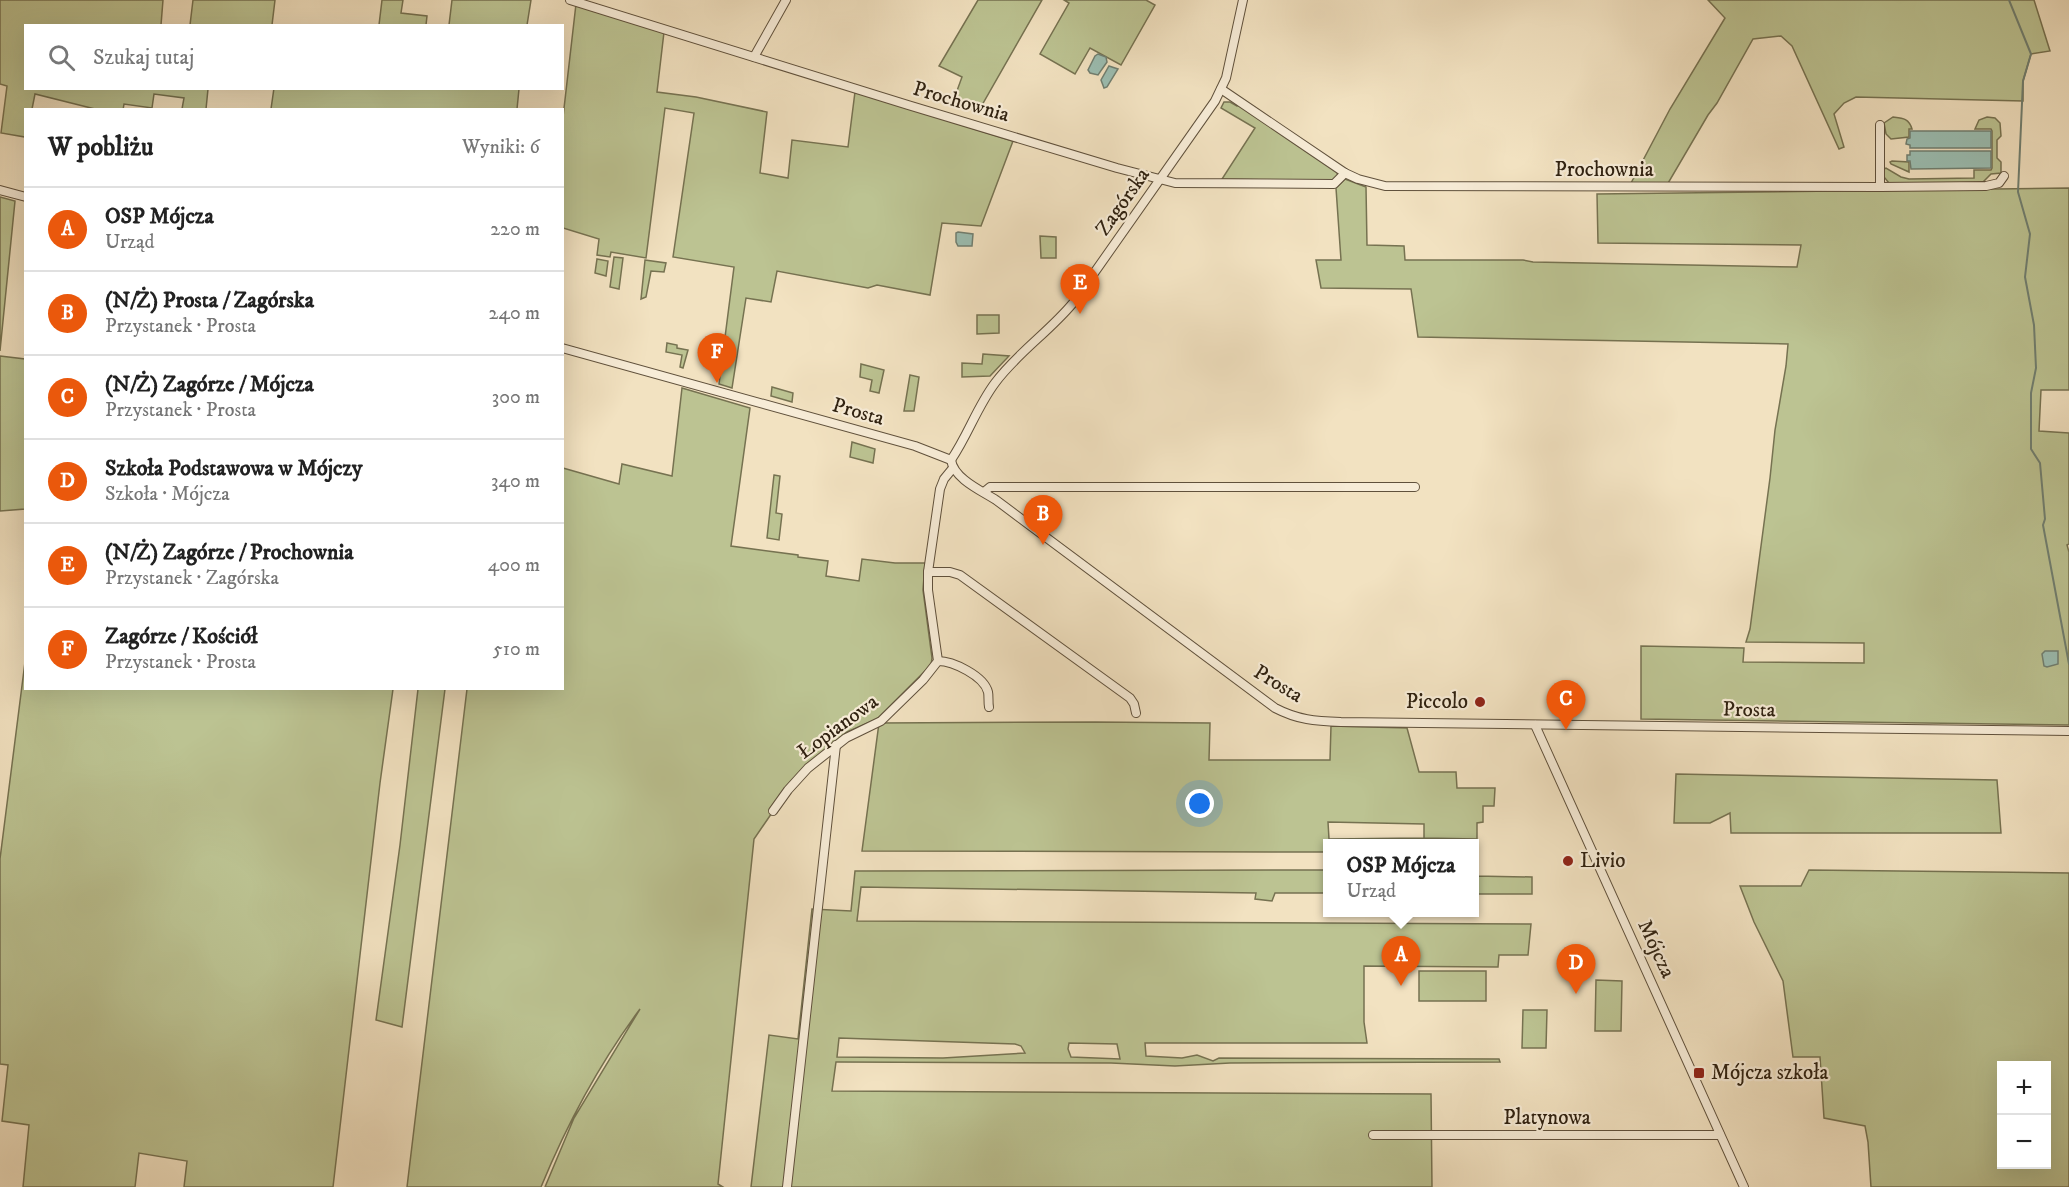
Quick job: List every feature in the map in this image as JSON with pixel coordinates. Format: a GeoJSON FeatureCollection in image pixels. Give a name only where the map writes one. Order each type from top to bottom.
{"type":"FeatureCollection","features":[{"type":"Feature","properties":{"kind":"street","name":"Prochownia"},"geometry":{"type":"LineString","coordinates":[[570,0],[908,105],[1110,166],[1175,183],[1326,184],[1339,181],[1345,173]]}},
{"type":"Feature","properties":{"kind":"street"},"geometry":{"type":"LineString","coordinates":[[754,57],[786,0]]}},
{"type":"Feature","properties":{"kind":"street","name":"Zagórska"},"geometry":{"type":"LineString","coordinates":[[952,464],[975,414],[996,381],[1015,360],[1051,328],[1073,303],[1215,101],[1229,66],[1243,0]]}},
{"type":"Feature","properties":{"kind":"street","name":"Prochownia"},"geometry":{"type":"LineString","coordinates":[[1221,89],[1345,173],[1372,184],[1407,188],[1986,186],[1999,183],[2004,176]]}},
{"type":"Feature","properties":{"kind":"street"},"geometry":{"type":"LineString","coordinates":[[1880,125],[1880,187]]}},
{"type":"Feature","properties":{"kind":"street"},"geometry":{"type":"LineString","coordinates":[[0,190],[24,196]]}},
{"type":"Feature","properties":{"kind":"street","name":"Prosta"},"geometry":{"type":"LineString","coordinates":[[564,349],[915,446],[952,464],[984,492],[1275,708],[1292,717],[1341,722],[2069,731]]}},
{"type":"Feature","properties":{"kind":"street"},"geometry":{"type":"LineString","coordinates":[[952,464],[940,489],[928,572],[928,590],[938,661],[957,664],[984,685],[989,707]]}},
{"type":"Feature","properties":{"kind":"street"},"geometry":{"type":"LineString","coordinates":[[984,492],[990,487],[1416,487]]}},
{"type":"Feature","properties":{"kind":"street"},"geometry":{"type":"LineString","coordinates":[[928,572],[960,574],[1130,698],[1136,713]]}},
{"type":"Feature","properties":{"kind":"street","name":"Łopianowa"},"geometry":{"type":"LineString","coordinates":[[772,811],[808,768],[836,745],[858,731],[881,721],[923,680],[938,661]]}},
{"type":"Feature","properties":{"kind":"street","name":"Mójcza"},"geometry":{"type":"LineString","coordinates":[[1535,725],[1744,1187]]}},
{"type":"Feature","properties":{"kind":"street"},"geometry":{"type":"LineString","coordinates":[[787,1187],[836,745]]}},
{"type":"Feature","properties":{"kind":"street","name":"Platynowa"},"geometry":{"type":"LineString","coordinates":[[1373,1135],[1720,1135]]}},
{"type":"Feature","properties":{"kind":"green space"},"geometry":{"type":"Polygon","coordinates":[[[0,0],[163,0],[161,24],[24,24],[24,90],[208,90],[206,108],[182,108],[184,98],[154,94],[152,108],[124,104],[123,108],[91,108],[35,94],[32,108],[24,108],[24,137],[1,133],[7,86],[0,84],[0,0]]]}},
{"type":"Feature","properties":{"kind":"green space"},"geometry":{"type":"Polygon","coordinates":[[[193,0],[275,0],[272,24],[190,24],[193,0]]]}},
{"type":"Feature","properties":{"kind":"green space"},"geometry":{"type":"Polygon","coordinates":[[[382,0],[403,0],[401,13],[427,16],[426,24],[379,24],[382,0]]]}},
{"type":"Feature","properties":{"kind":"green space"},"geometry":{"type":"Polygon","coordinates":[[[452,0],[531,0],[527,24],[449,24],[452,0]]]}},
{"type":"Feature","properties":{"kind":"green space"},"geometry":{"type":"Polygon","coordinates":[[[978,0],[1042,0],[978,112],[955,103],[954,99],[962,77],[939,66],[978,0]]]}},
{"type":"Feature","properties":{"kind":"green space"},"geometry":{"type":"Polygon","coordinates":[[[1064,0],[1146,0],[1155,5],[1121,65],[1090,48],[1075,74],[1040,54],[1069,3],[1064,0]]]}},
{"type":"Feature","properties":{"kind":"green space"},"geometry":{"type":"Polygon","coordinates":[[[1708,0],[2034,0],[2050,51],[2031,54],[2023,81],[2023,101],[1856,97],[1844,103],[1834,114],[1844,147],[1839,149],[1792,46],[1781,36],[1753,39],[1667,185],[1630,185],[1670,109],[1725,18],[1708,0]]]}},
{"type":"Feature","properties":{"kind":"green space"},"geometry":{"type":"Polygon","coordinates":[[[576,4],[664,32],[657,92],[696,97],[767,112],[760,173],[788,178],[792,140],[848,147],[855,92],[1013,141],[981,226],[942,223],[930,295],[877,285],[868,288],[777,271],[771,302],[746,298],[732,388],[719,384],[734,267],[673,257],[694,113],[665,108],[646,258],[611,252],[610,257],[597,255],[599,239],[564,228],[564,108],[576,4]]]}},
{"type":"Feature","properties":{"kind":"green space"},"geometry":{"type":"Polygon","coordinates":[[[274,90],[519,90],[517,108],[271,108],[274,90]]]}},
{"type":"Feature","properties":{"kind":"green space"},"geometry":{"type":"Polygon","coordinates":[[[1224,102],[1238,105],[1337,172],[1338,176],[1331,181],[1222,179],[1255,128],[1221,108],[1224,102]]]}},
{"type":"Feature","properties":{"kind":"green space"},"geometry":{"type":"Polygon","coordinates":[[[1893,117],[1902,118],[1909,123],[1912,129],[1909,129],[1909,137],[1891,139],[1886,134],[1884,123],[1893,117]]]}},
{"type":"Feature","properties":{"kind":"green space"},"geometry":{"type":"Polygon","coordinates":[[[1987,117],[1995,118],[2000,123],[2001,136],[1997,140],[1997,158],[2001,162],[2001,173],[1991,174],[1983,182],[1977,183],[1889,183],[1884,177],[1886,168],[1909,179],[1974,178],[1974,170],[1991,170],[1992,131],[1991,129],[1975,129],[1979,120],[1987,117]]]}},
{"type":"Feature","properties":{"kind":"green space"},"geometry":{"type":"Polygon","coordinates":[[[1892,161],[1909,162],[1909,172],[1891,164],[1892,161]]]}},
{"type":"Feature","properties":{"kind":"green space"},"geometry":{"type":"Polygon","coordinates":[[[1345,179],[1366,187],[1367,245],[1404,246],[1405,260],[1523,260],[1797,267],[1801,245],[1598,243],[1597,194],[2069,188],[2069,390],[2041,390],[2039,431],[2069,433],[2069,544],[2067,545],[2069,552],[2069,725],[1641,719],[1641,646],[1744,648],[1743,662],[1864,663],[1864,643],[1746,642],[1750,629],[1788,344],[1418,337],[1411,289],[1321,288],[1316,260],[1341,260],[1336,188],[1345,179]]]}},
{"type":"Feature","properties":{"kind":"green space"},"geometry":{"type":"Polygon","coordinates":[[[0,197],[15,201],[0,351],[0,197]]]}},
{"type":"Feature","properties":{"kind":"green space"},"geometry":{"type":"Polygon","coordinates":[[[1040,236],[1056,237],[1056,258],[1041,258],[1040,236]]]}},
{"type":"Feature","properties":{"kind":"green space"},"geometry":{"type":"Polygon","coordinates":[[[614,257],[623,258],[619,289],[610,287],[614,257]]]}},
{"type":"Feature","properties":{"kind":"green space"},"geometry":{"type":"Polygon","coordinates":[[[597,259],[608,261],[606,276],[595,273],[597,259]]]}},
{"type":"Feature","properties":{"kind":"green space"},"geometry":{"type":"Polygon","coordinates":[[[645,260],[666,263],[664,272],[651,271],[646,297],[641,299],[645,260]]]}},
{"type":"Feature","properties":{"kind":"green space"},"geometry":{"type":"Polygon","coordinates":[[[977,315],[999,315],[999,333],[977,334],[977,315]]]}},
{"type":"Feature","properties":{"kind":"green space"},"geometry":{"type":"Polygon","coordinates":[[[667,343],[688,350],[683,368],[680,367],[682,355],[666,352],[667,343]]]}},
{"type":"Feature","properties":{"kind":"green space"},"geometry":{"type":"Polygon","coordinates":[[[983,354],[1009,356],[990,376],[962,377],[962,363],[982,364],[983,354]]]}},
{"type":"Feature","properties":{"kind":"green space"},"geometry":{"type":"Polygon","coordinates":[[[0,356],[24,359],[24,509],[0,511],[0,356]]]}},
{"type":"Feature","properties":{"kind":"green space"},"geometry":{"type":"Polygon","coordinates":[[[861,364],[884,370],[879,393],[870,391],[872,380],[860,377],[861,364]]]}},
{"type":"Feature","properties":{"kind":"green space"},"geometry":{"type":"Polygon","coordinates":[[[910,375],[919,377],[914,411],[904,411],[910,375]]]}},
{"type":"Feature","properties":{"kind":"green space"},"geometry":{"type":"Polygon","coordinates":[[[772,387],[793,393],[792,402],[771,396],[772,387]]]}},
{"type":"Feature","properties":{"kind":"green space"},"geometry":{"type":"Polygon","coordinates":[[[682,388],[750,408],[731,546],[828,561],[826,576],[859,581],[862,559],[895,563],[925,563],[923,590],[931,665],[877,719],[847,732],[800,772],[754,839],[718,1184],[723,1187],[545,1187],[574,1118],[640,1009],[611,1051],[585,1095],[562,1140],[541,1187],[407,1187],[467,690],[564,690],[564,468],[619,484],[622,464],[672,476],[682,388]]]}},
{"type":"Feature","properties":{"kind":"green space"},"geometry":{"type":"Polygon","coordinates":[[[852,442],[875,449],[873,463],[850,457],[852,442]]]}},
{"type":"Feature","properties":{"kind":"green space"},"geometry":{"type":"Polygon","coordinates":[[[774,475],[780,476],[776,513],[782,514],[779,540],[767,538],[774,475]]]}},
{"type":"Feature","properties":{"kind":"green space"},"geometry":{"type":"Polygon","coordinates":[[[24,670],[24,690],[393,690],[333,1187],[184,1187],[187,1161],[139,1153],[135,1187],[23,1187],[29,1125],[2,1121],[8,1065],[0,1064],[0,859],[24,670]]]}},
{"type":"Feature","properties":{"kind":"green space"},"geometry":{"type":"Polygon","coordinates":[[[418,690],[445,690],[402,1027],[376,1020],[418,690]]]}},
{"type":"Feature","properties":{"kind":"green space"},"geometry":{"type":"Polygon","coordinates":[[[879,723],[1210,723],[1209,760],[1330,760],[1331,726],[1407,728],[1419,772],[1456,772],[1457,788],[1495,788],[1494,806],[1483,806],[1483,822],[1477,823],[1477,839],[1424,838],[1424,824],[1328,822],[1329,839],[1323,839],[1323,852],[862,851],[879,723]]]}},
{"type":"Feature","properties":{"kind":"green space"},"geometry":{"type":"Polygon","coordinates":[[[1676,774],[1997,780],[2001,833],[1731,833],[1730,813],[1710,823],[1674,823],[1676,774]]]}},
{"type":"Feature","properties":{"kind":"green space"},"geometry":{"type":"Polygon","coordinates":[[[1424,838],[1424,839],[1329,839],[1424,838]]]}},
{"type":"Feature","properties":{"kind":"green space"},"geometry":{"type":"Polygon","coordinates":[[[1323,870],[1323,893],[1275,893],[1272,901],[1255,899],[1256,893],[861,887],[857,921],[1531,924],[1528,955],[1499,955],[1498,967],[1364,966],[1364,1022],[1367,1043],[1145,1043],[1146,1056],[1182,1058],[1197,1055],[1213,1061],[1219,1058],[1499,1059],[1500,1062],[1230,1063],[1175,1066],[1111,1063],[836,1062],[832,1091],[1431,1094],[1432,1187],[751,1187],[769,1035],[798,1039],[812,909],[851,911],[855,871],[1323,870]],[[839,1038],[837,1057],[943,1058],[1025,1053],[1021,1046],[839,1038]],[[1069,1043],[1068,1049],[1071,1057],[1120,1059],[1117,1044],[1069,1043]]]}},
{"type":"Feature","properties":{"kind":"green space"},"geometry":{"type":"Polygon","coordinates":[[[1809,870],[2069,873],[2069,1187],[1871,1187],[1865,1126],[1824,1118],[1820,1057],[1793,1057],[1783,981],[1754,922],[1740,886],[1801,886],[1809,870]]]}},
{"type":"Feature","properties":{"kind":"green space"},"geometry":{"type":"Polygon","coordinates":[[[1479,876],[1532,877],[1532,894],[1479,894],[1479,876]]]}},
{"type":"Feature","properties":{"kind":"green space"},"geometry":{"type":"Polygon","coordinates":[[[1419,971],[1486,971],[1486,1001],[1419,1001],[1419,971]]]}},
{"type":"Feature","properties":{"kind":"green space"},"geometry":{"type":"Polygon","coordinates":[[[1596,980],[1622,981],[1621,1031],[1595,1031],[1596,980]]]}},
{"type":"Feature","properties":{"kind":"green space"},"geometry":{"type":"Polygon","coordinates":[[[1523,1010],[1547,1010],[1546,1048],[1522,1048],[1523,1010]]]}},
{"type":"Feature","properties":{"kind":"water"},"geometry":{"type":"Polygon","coordinates":[[[1098,54],[1106,57],[1107,62],[1098,75],[1088,70],[1098,54]]]}},
{"type":"Feature","properties":{"kind":"water"},"geometry":{"type":"Polygon","coordinates":[[[1109,66],[1118,69],[1107,87],[1104,88],[1101,80],[1109,66]]]}},
{"type":"Feature","properties":{"kind":"water"},"geometry":{"type":"Polygon","coordinates":[[[1910,131],[1991,131],[1991,148],[1910,148],[1910,145],[1906,144],[1907,139],[1910,138],[1910,131]]]}},
{"type":"Feature","properties":{"kind":"water"},"geometry":{"type":"Polygon","coordinates":[[[1910,151],[1991,151],[1991,168],[1911,169],[1910,161],[1907,161],[1910,151]]]}},
{"type":"Feature","properties":{"kind":"water"},"geometry":{"type":"Polygon","coordinates":[[[956,233],[973,234],[972,246],[958,246],[956,233]]]}},
{"type":"Feature","properties":{"kind":"water"},"geometry":{"type":"Polygon","coordinates":[[[2045,651],[2058,651],[2058,664],[2044,666],[2042,654],[2045,651]]]}},
{"type":"Feature","properties":{"kind":"waterway"},"geometry":{"type":"LineString","coordinates":[[2009,0],[2031,54],[2023,81],[2018,192],[2030,234],[2025,277],[2034,325],[2036,368],[2031,393],[2031,449],[2040,463],[2045,519],[2043,525],[2069,664]]}},
{"type":"Feature","properties":{"kind":"place","name":"(N/Ż) Zagórze / Prochownia"},"geometry":{"type":"Point","coordinates":[1080,314]}},
{"type":"Feature","properties":{"kind":"place","name":"Zagórze / Kościół"},"geometry":{"type":"Point","coordinates":[717,383]}},
{"type":"Feature","properties":{"kind":"place","name":"(N/Ż) Prosta / Zagórska"},"geometry":{"type":"Point","coordinates":[1043,545]}},
{"type":"Feature","properties":{"kind":"place","name":"Piccolo"},"geometry":{"type":"Point","coordinates":[1480,702]}},
{"type":"Feature","properties":{"kind":"place","name":"(N/Ż) Zagórze / Mójcza"},"geometry":{"type":"Point","coordinates":[1566,730]}},
{"type":"Feature","properties":{"kind":"place","name":"Livio"},"geometry":{"type":"Point","coordinates":[1568,861]}},
{"type":"Feature","properties":{"kind":"place","name":"OSP Mójcza"},"geometry":{"type":"Point","coordinates":[1401,986]}},
{"type":"Feature","properties":{"kind":"place","name":"Szkoła Podstawowa w Mójczy"},"geometry":{"type":"Point","coordinates":[1576,994]}},
{"type":"Feature","properties":{"kind":"place","name":"Mójcza szkoła"},"geometry":{"type":"Point","coordinates":[1699,1073]}}]}
